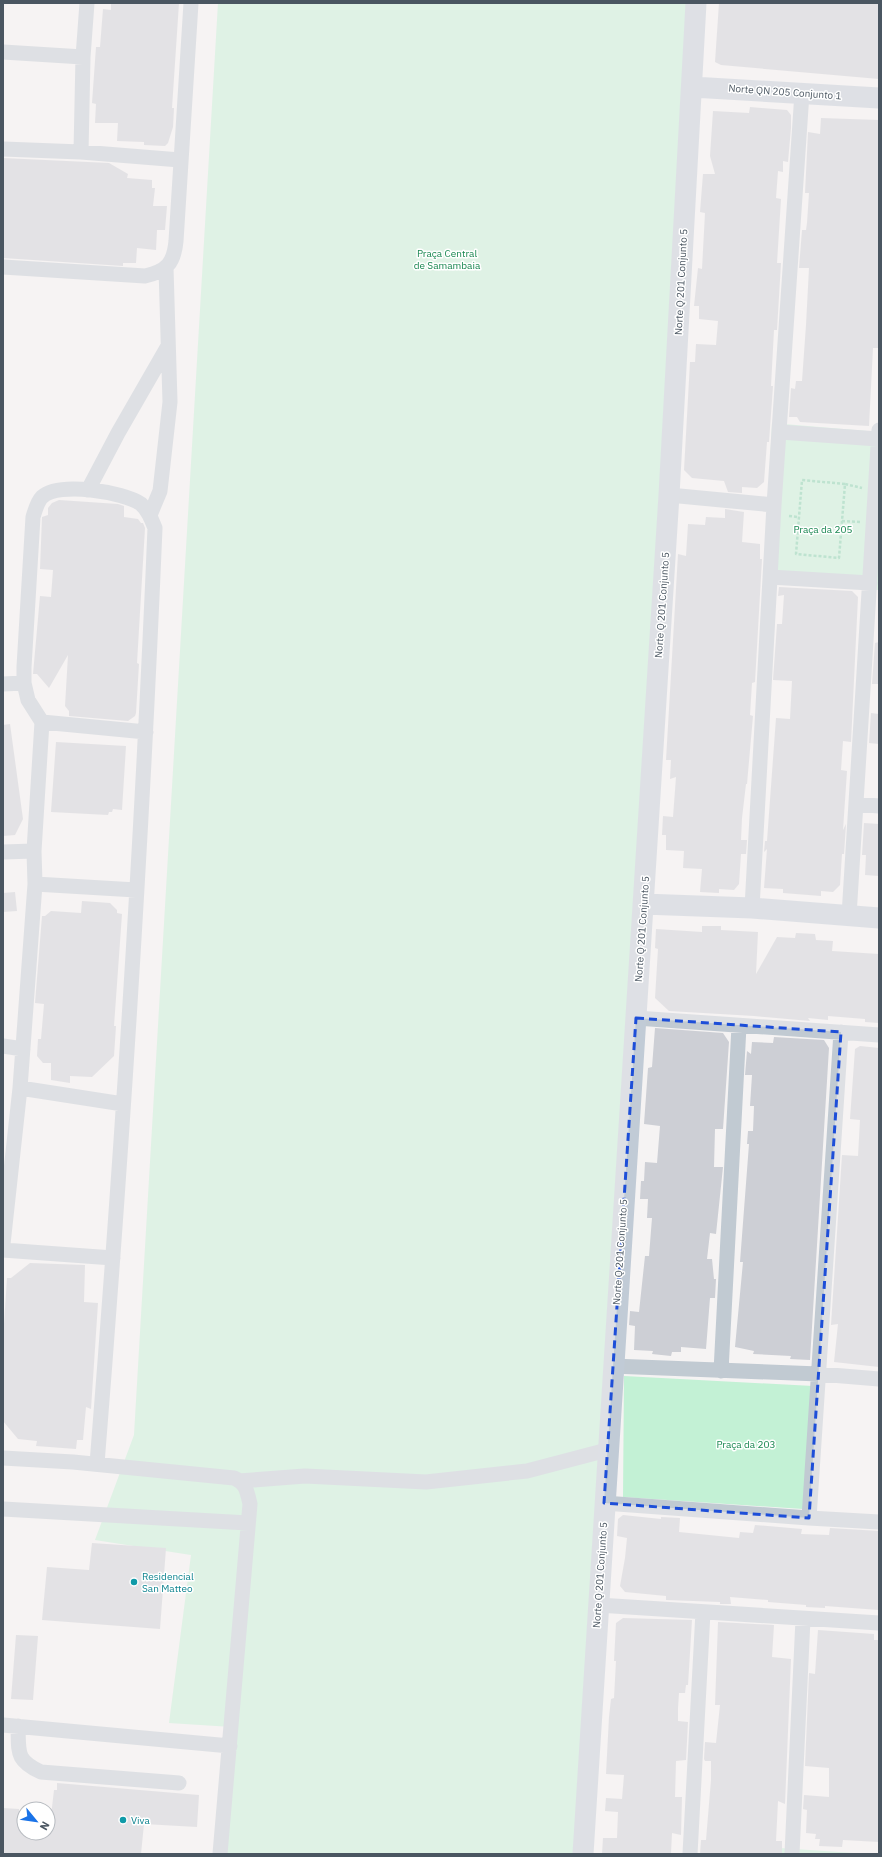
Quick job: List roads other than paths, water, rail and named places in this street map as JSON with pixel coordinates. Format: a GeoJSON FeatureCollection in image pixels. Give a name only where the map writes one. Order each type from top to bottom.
{"type":"FeatureCollection","features":[{"type":"Feature","properties":{"kind":"street"},"geometry":{"type":"LineString","coordinates":[[81,152],[83,57],[87,3]]}},
{"type":"Feature","properties":{"kind":"street"},"geometry":{"type":"LineString","coordinates":[[3,267],[145,276],[157,273],[166,268],[175,255],[191,3]]}},
{"type":"Feature","properties":{"kind":"street","name":"Norte Q 201 Conjunto 5"},"geometry":{"type":"LineString","coordinates":[[583,1854],[612,1366],[644,904],[669,495],[696,3]]}},
{"type":"Feature","properties":{"kind":"street"},"geometry":{"type":"LineString","coordinates":[[3,52],[83,57]]}},
{"type":"Feature","properties":{"kind":"street","name":"Norte QN 205 Conjunto 1"},"geometry":{"type":"LineString","coordinates":[[692,87],[879,98]]}},
{"type":"Feature","properties":{"kind":"street"},"geometry":{"type":"LineString","coordinates":[[752,908],[774,505],[802,93]]}},
{"type":"Feature","properties":{"kind":"street"},"geometry":{"type":"LineString","coordinates":[[3,148],[81,152],[180,160]]}},
{"type":"Feature","properties":{"kind":"street"},"geometry":{"type":"LineString","coordinates":[[150,515],[160,491],[170,402],[166,268]]}},
{"type":"Feature","properties":{"kind":"street"},"geometry":{"type":"LineString","coordinates":[[88,490],[118,433],[169,345]]}},
{"type":"Feature","properties":{"kind":"street"},"geometry":{"type":"LineString","coordinates":[[780,432],[879,435],[877,511],[870,584],[849,916]]}},
{"type":"Feature","properties":{"kind":"street"},"geometry":{"type":"LineString","coordinates":[[3,1244],[23,1049],[35,884],[34,851],[42,722],[28,700],[24,683],[24,651],[33,517],[41,498],[47,493],[59,489],[88,490],[116,494],[129,498],[142,505],[150,515],[155,528],[146,732],[123,1104],[97,1464]]}},
{"type":"Feature","properties":{"kind":"street"},"geometry":{"type":"LineString","coordinates":[[669,495],[774,505]]}},
{"type":"Feature","properties":{"kind":"street"},"geometry":{"type":"LineString","coordinates":[[770,577],[870,584]]}},
{"type":"Feature","properties":{"kind":"street"},"geometry":{"type":"LineString","coordinates":[[3,684],[24,683]]}},
{"type":"Feature","properties":{"kind":"street"},"geometry":{"type":"LineString","coordinates":[[42,722],[146,732]]}},
{"type":"Feature","properties":{"kind":"street"},"geometry":{"type":"LineString","coordinates":[[856,804],[879,806]]}},
{"type":"Feature","properties":{"kind":"street"},"geometry":{"type":"LineString","coordinates":[[3,852],[34,851]]}},
{"type":"Feature","properties":{"kind":"street"},"geometry":{"type":"LineString","coordinates":[[35,884],[136,890]]}},
{"type":"Feature","properties":{"kind":"street"},"geometry":{"type":"LineString","coordinates":[[644,904],[752,908],[879,918]]}},
{"type":"Feature","properties":{"kind":"street"},"geometry":{"type":"LineString","coordinates":[[636,1018],[879,1035]]}},
{"type":"Feature","properties":{"kind":"street"},"geometry":{"type":"LineString","coordinates":[[721,1371],[740,1026]]}},
{"type":"Feature","properties":{"kind":"street"},"geometry":{"type":"LineString","coordinates":[[809,1518],[841,1032]]}},
{"type":"Feature","properties":{"kind":"street"},"geometry":{"type":"LineString","coordinates":[[3,1046],[23,1049]]}},
{"type":"Feature","properties":{"kind":"street"},"geometry":{"type":"LineString","coordinates":[[20,1088],[123,1104]]}},
{"type":"Feature","properties":{"kind":"street"},"geometry":{"type":"LineString","coordinates":[[3,1250],[113,1258]]}},
{"type":"Feature","properties":{"kind":"street"},"geometry":{"type":"LineString","coordinates":[[612,1366],[819,1374],[879,1379]]}},
{"type":"Feature","properties":{"kind":"street"},"geometry":{"type":"LineString","coordinates":[[3,1458],[97,1464],[234,1478],[240,1480],[305,1476],[426,1482],[527,1470],[607,1450]]}},
{"type":"Feature","properties":{"kind":"street"},"geometry":{"type":"LineString","coordinates":[[220,1854],[250,1504],[247,1488],[240,1480]]}},
{"type":"Feature","properties":{"kind":"street"},"geometry":{"type":"LineString","coordinates":[[604,1503],[879,1522]]}},
{"type":"Feature","properties":{"kind":"street"},"geometry":{"type":"LineString","coordinates":[[3,1509],[248,1523]]}},
{"type":"Feature","properties":{"kind":"street"},"geometry":{"type":"LineString","coordinates":[[598,1605],[879,1623]]}},
{"type":"Feature","properties":{"kind":"street"},"geometry":{"type":"LineString","coordinates":[[690,1854],[703,1612]]}},
{"type":"Feature","properties":{"kind":"street"},"geometry":{"type":"LineString","coordinates":[[792,1854],[803,1619]]}},
{"type":"Feature","properties":{"kind":"street"},"geometry":{"type":"LineString","coordinates":[[3,1725],[230,1746]]}},
{"type":"Feature","properties":{"kind":"street"},"geometry":{"type":"LineString","coordinates":[[18,1726],[19,1755],[27,1765],[41,1772],[179,1783]]}},
{"type":"Feature","properties":{"kind":"place","name":"Residencial San Matteo"},"geometry":{"type":"Point","coordinates":[134,1582]}},
{"type":"Feature","properties":{"kind":"place","name":"Viva"},"geometry":{"type":"Point","coordinates":[123,1820]}},
{"type":"Feature","properties":{"kind":"park label","name":"Praça Central de Samambaia"},"geometry":{"type":"Point","coordinates":[447,258]}},
{"type":"Feature","properties":{"kind":"park label","name":"Praça da 205"},"geometry":{"type":"Point","coordinates":[823,529]}},
{"type":"Feature","properties":{"kind":"park label","name":"Praça da 203"},"geometry":{"type":"Point","coordinates":[746,1444]}}]}
